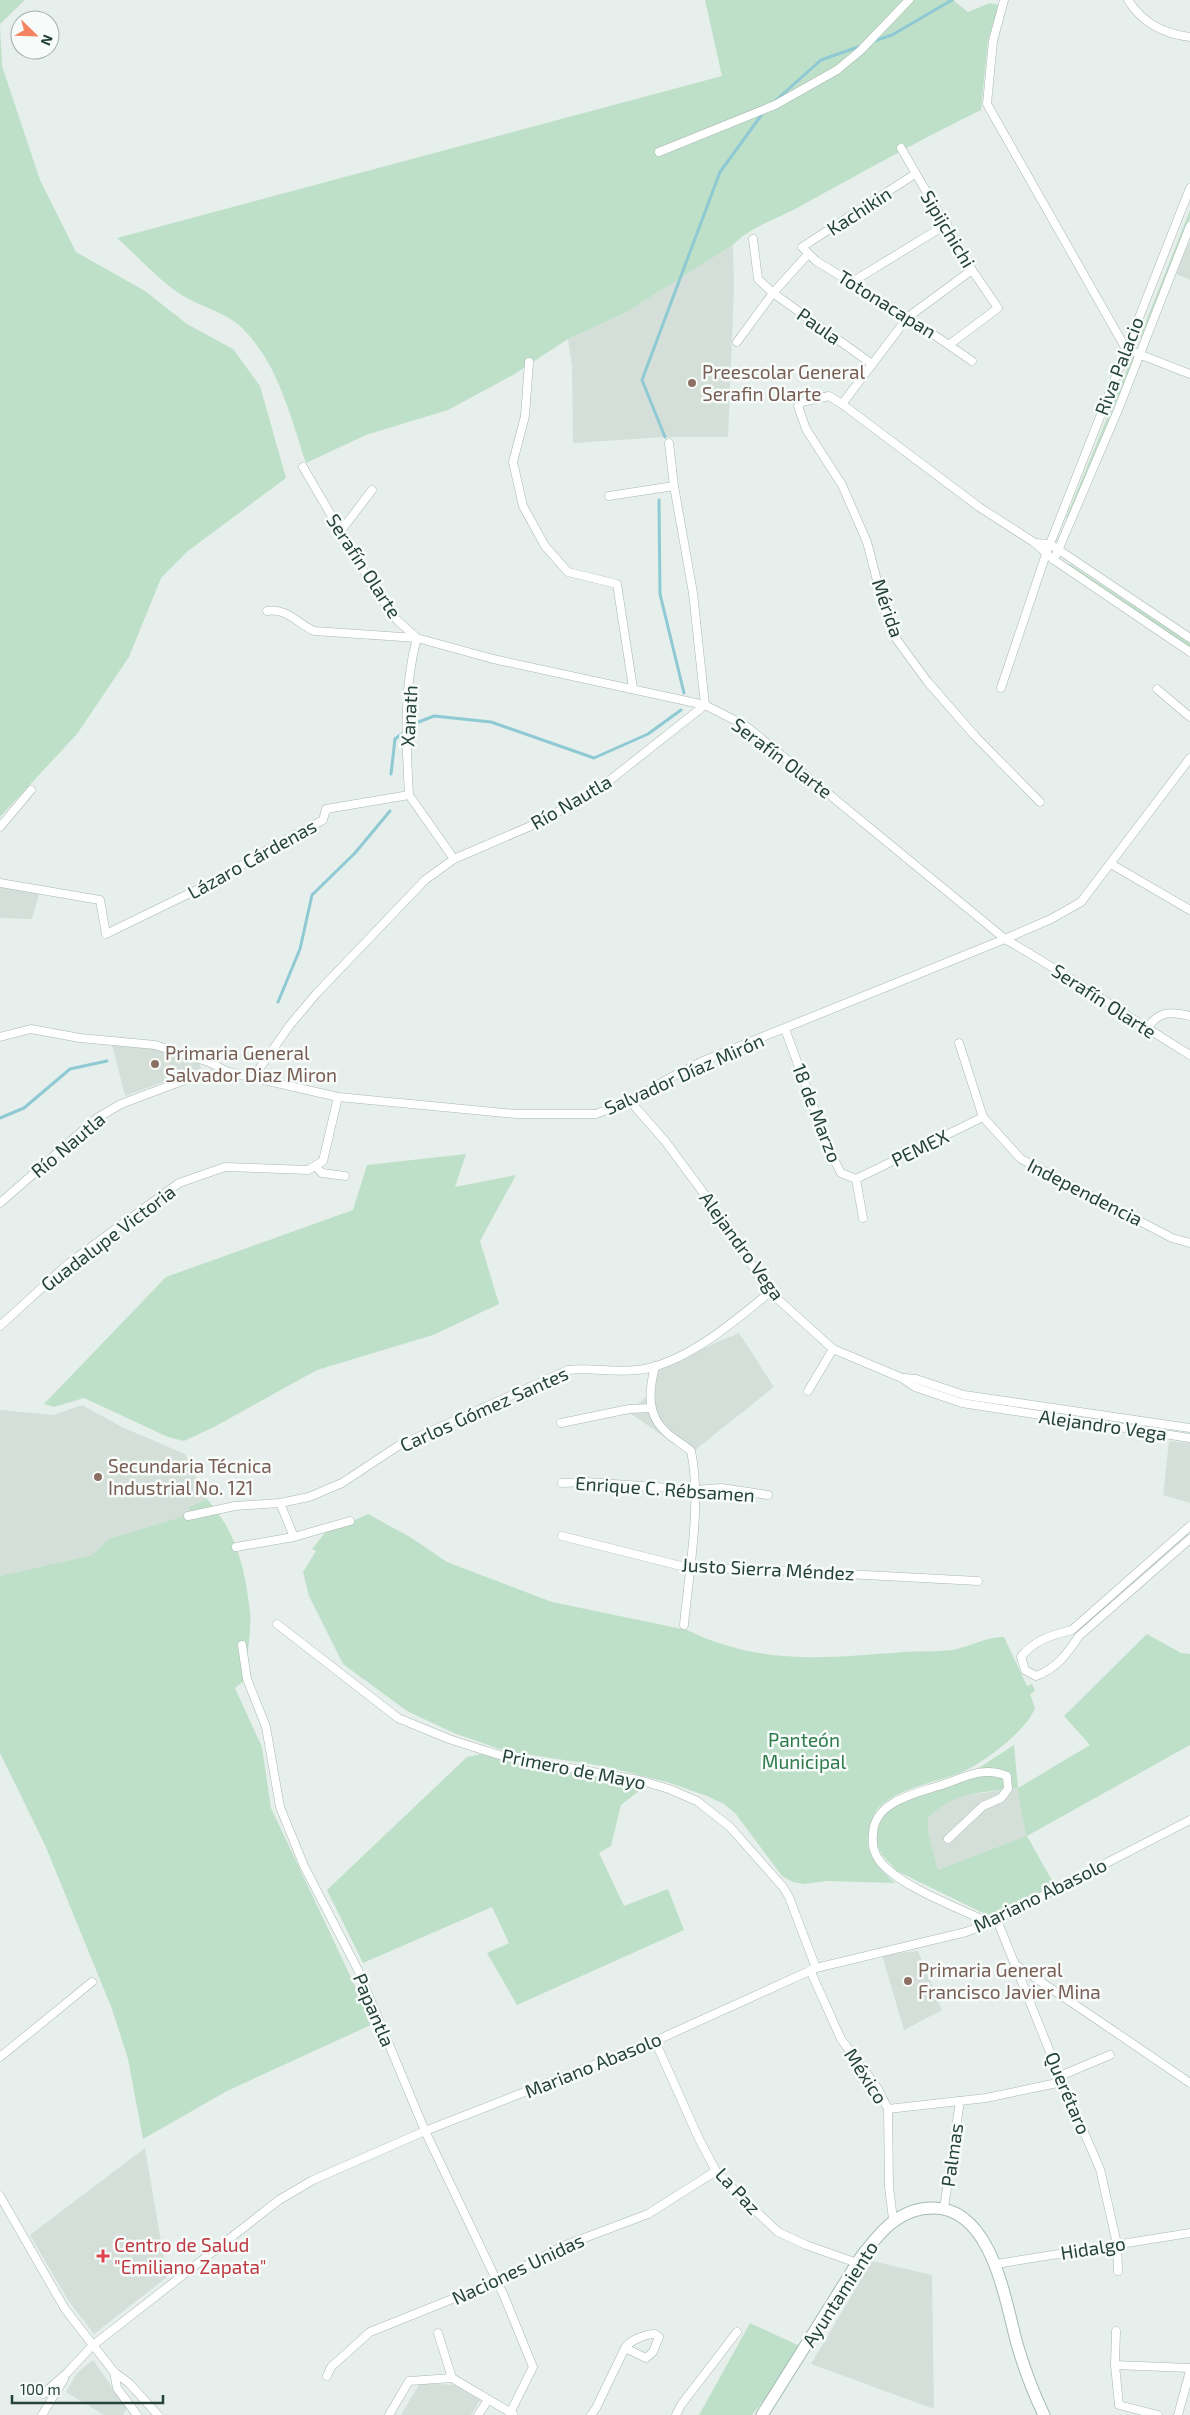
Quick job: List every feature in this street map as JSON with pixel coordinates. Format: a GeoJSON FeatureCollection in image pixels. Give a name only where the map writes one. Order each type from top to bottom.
{"type":"FeatureCollection","features":[{"type":"Feature","properties":{"kind":"street"},"geometry":{"type":"LineString","coordinates":[[659,152],[775,105],[837,70],[860,51],[909,0]]}},
{"type":"Feature","properties":{"kind":"street"},"geometry":{"type":"LineString","coordinates":[[1002,0],[993,41],[987,104],[1126,349],[1190,374]]}},
{"type":"Feature","properties":{"kind":"street"},"geometry":{"type":"LineString","coordinates":[[1128,0],[1140,17],[1155,26],[1177,35],[1190,37]]}},
{"type":"Feature","properties":{"kind":"street","name":"Sipijchichi"},"geometry":{"type":"LineString","coordinates":[[901,148],[947,224],[972,270],[998,308],[950,344]]}},
{"type":"Feature","properties":{"kind":"street","name":"Kachikin"},"geometry":{"type":"LineString","coordinates":[[802,247],[915,174]]}},
{"type":"Feature","properties":{"kind":"street","name":"Riva Palacio"},"geometry":{"type":"LineString","coordinates":[[1001,688],[1050,544],[1190,188]]}},
{"type":"Feature","properties":{"kind":"street"},"geometry":{"type":"LineString","coordinates":[[852,282],[947,224]]}},
{"type":"Feature","properties":{"kind":"street","name":"Riva Palacio"},"geometry":{"type":"LineString","coordinates":[[1054,560],[1111,427],[1190,226]]}},
{"type":"Feature","properties":{"kind":"street","name":"Paula"},"geometry":{"type":"LineString","coordinates":[[753,239],[758,279],[773,293],[872,364]]}},
{"type":"Feature","properties":{"kind":"street","name":"Totonacapan"},"geometry":{"type":"LineString","coordinates":[[802,247],[808,254],[950,344],[972,361]]}},
{"type":"Feature","properties":{"kind":"street"},"geometry":{"type":"LineString","coordinates":[[737,342],[773,293],[808,254]]}},
{"type":"Feature","properties":{"kind":"street"},"geometry":{"type":"LineString","coordinates":[[972,270],[908,317],[842,404],[979,506],[1035,543],[1046,555],[1190,652]]}},
{"type":"Feature","properties":{"kind":"street"},"geometry":{"type":"LineString","coordinates":[[528,362],[525,416],[513,462],[523,506],[545,546],[568,572],[617,584],[633,688]]}},
{"type":"Feature","properties":{"kind":"street","name":"Mérida"},"geometry":{"type":"LineString","coordinates":[[842,404],[828,396],[802,402],[797,409],[806,429],[842,485],[863,534],[886,615],[897,640],[927,681],[975,736],[1040,802]]}},
{"type":"Feature","properties":{"kind":"street"},"geometry":{"type":"LineString","coordinates":[[1098,421],[1111,427]]}},
{"type":"Feature","properties":{"kind":"street"},"geometry":{"type":"LineString","coordinates":[[669,443],[674,486],[693,592],[705,704]]}},
{"type":"Feature","properties":{"kind":"street","name":"Serafín Olarte"},"geometry":{"type":"LineString","coordinates":[[303,467],[340,532],[397,620],[417,638],[493,659],[705,704],[746,726],[1005,939],[1052,966],[1147,1030],[1190,1055]]}},
{"type":"Feature","properties":{"kind":"street"},"geometry":{"type":"LineString","coordinates":[[609,496],[674,486]]}},
{"type":"Feature","properties":{"kind":"street"},"geometry":{"type":"LineString","coordinates":[[340,532],[372,490]]}},
{"type":"Feature","properties":{"kind":"street"},"geometry":{"type":"LineString","coordinates":[[1035,543],[1050,544],[1190,638]]}},
{"type":"Feature","properties":{"kind":"street"},"geometry":{"type":"LineString","coordinates":[[267,611],[278,610],[290,615],[302,626],[314,631],[417,638]]}},
{"type":"Feature","properties":{"kind":"street","name":"Xanath"},"geometry":{"type":"LineString","coordinates":[[409,795],[406,738],[413,651],[417,638]]}},
{"type":"Feature","properties":{"kind":"street"},"geometry":{"type":"LineString","coordinates":[[1157,689],[1190,717]]}},
{"type":"Feature","properties":{"kind":"street","name":"Río Nautla"},"geometry":{"type":"LineString","coordinates":[[252,1079],[290,1025],[316,994],[425,880],[454,859],[540,822],[600,788],[705,704]]}},
{"type":"Feature","properties":{"kind":"street","name":"Salvador Díaz Mirón"},"geometry":{"type":"LineString","coordinates":[[0,1037],[31,1029],[80,1038],[155,1045],[209,1062],[228,1072],[252,1079],[338,1097],[516,1114],[596,1114],[630,1101],[696,1065],[1005,939],[1051,919],[1081,902],[1190,758]]}},
{"type":"Feature","properties":{"kind":"street"},"geometry":{"type":"LineString","coordinates":[[0,827],[31,790]]}},
{"type":"Feature","properties":{"kind":"street"},"geometry":{"type":"LineString","coordinates":[[409,795],[454,859]]}},
{"type":"Feature","properties":{"kind":"street","name":"Lázaro Cárdenas"},"geometry":{"type":"LineString","coordinates":[[0,883],[100,900],[106,934],[219,880],[260,854],[323,820],[326,810],[409,795]]}},
{"type":"Feature","properties":{"kind":"street"},"geometry":{"type":"LineString","coordinates":[[1111,864],[1190,910]]}},
{"type":"Feature","properties":{"kind":"street"},"geometry":{"type":"LineString","coordinates":[[1147,1030],[1152,1022],[1162,1013],[1176,1012],[1190,1016]]}},
{"type":"Feature","properties":{"kind":"street","name":"18 de Marzo"},"geometry":{"type":"LineString","coordinates":[[786,1029],[831,1154],[841,1173],[856,1180],[863,1218]]}},
{"type":"Feature","properties":{"kind":"street","name":"Independencia"},"geometry":{"type":"LineString","coordinates":[[959,1043],[983,1117],[1021,1159],[1172,1238],[1190,1243]]}},
{"type":"Feature","properties":{"kind":"street","name":"Río Nautla"},"geometry":{"type":"LineString","coordinates":[[0,1203],[97,1118],[122,1104],[190,1078],[228,1072]]}},
{"type":"Feature","properties":{"kind":"street"},"geometry":{"type":"LineString","coordinates":[[338,1097],[323,1161],[316,1167],[322,1174],[345,1176]]}},
{"type":"Feature","properties":{"kind":"street","name":"Alejandro Vega"},"geometry":{"type":"LineString","coordinates":[[630,1101],[682,1164],[770,1292],[834,1349],[902,1378],[915,1387],[1047,1416],[1190,1438]]}},
{"type":"Feature","properties":{"kind":"street","name":"PEMEX"},"geometry":{"type":"LineString","coordinates":[[856,1180],[983,1117]]}},
{"type":"Feature","properties":{"kind":"street","name":"Guadalupe Victoria"},"geometry":{"type":"LineString","coordinates":[[0,1326],[69,1263],[178,1183],[225,1166],[308,1170],[316,1167]]}},
{"type":"Feature","properties":{"kind":"street","name":"Carlos Gómez Santes"},"geometry":{"type":"LineString","coordinates":[[188,1516],[235,1506],[280,1503],[309,1497],[342,1483],[398,1446],[488,1408],[568,1370],[582,1368],[638,1370],[655,1366],[694,1349],[716,1335],[731,1325],[770,1292]]}},
{"type":"Feature","properties":{"kind":"street"},"geometry":{"type":"LineString","coordinates":[[808,1391],[834,1349]]}},
{"type":"Feature","properties":{"kind":"street"},"geometry":{"type":"LineString","coordinates":[[655,1366],[650,1386],[651,1408],[654,1420],[666,1433],[691,1451],[696,1490],[684,1625]]}},
{"type":"Feature","properties":{"kind":"street","name":"Alejandro Vega"},"geometry":{"type":"LineString","coordinates":[[963,1399],[1048,1407],[1190,1428]]}},
{"type":"Feature","properties":{"kind":"street"},"geometry":{"type":"LineString","coordinates":[[1047,1416],[1048,1407]]}},
{"type":"Feature","properties":{"kind":"street"},"geometry":{"type":"LineString","coordinates":[[561,1423],[629,1409],[651,1408]]}},
{"type":"Feature","properties":{"kind":"street"},"geometry":{"type":"LineString","coordinates":[[1135,1429],[1137,1419]]}},
{"type":"Feature","properties":{"kind":"street","name":"Enrique C. Rébsamen"},"geometry":{"type":"LineString","coordinates":[[562,1483],[587,1482],[696,1490],[721,1488],[768,1495]]}},
{"type":"Feature","properties":{"kind":"street"},"geometry":{"type":"LineString","coordinates":[[280,1503],[294,1537]]}},
{"type":"Feature","properties":{"kind":"street"},"geometry":{"type":"LineString","coordinates":[[236,1548],[294,1537],[350,1521]]}},
{"type":"Feature","properties":{"kind":"street"},"geometry":{"type":"LineString","coordinates":[[1190,1526],[1072,1630],[1048,1636],[1027,1649],[1021,1657],[1025,1670],[1036,1676],[1047,1672],[1066,1656],[1079,1636],[1190,1538]]}},
{"type":"Feature","properties":{"kind":"street","name":"Justo Sierra Méndez"},"geometry":{"type":"LineString","coordinates":[[562,1536],[689,1568],[752,1569],[978,1581]]}},
{"type":"Feature","properties":{"kind":"street","name":"Primero de Mayo"},"geometry":{"type":"LineString","coordinates":[[277,1624],[398,1718],[424,1729],[456,1742],[506,1757],[639,1780],[669,1789],[697,1801],[730,1827],[783,1887],[789,1897],[813,1969]]}},
{"type":"Feature","properties":{"kind":"street"},"geometry":{"type":"LineString","coordinates":[[1072,1630],[1079,1636]]}},
{"type":"Feature","properties":{"kind":"street","name":"Papantla"},"geometry":{"type":"LineString","coordinates":[[242,1645],[247,1679],[266,1727],[280,1807],[304,1866],[358,1970],[425,2131],[497,2281],[533,2367],[512,2414]]}},
{"type":"Feature","properties":{"kind":"street"},"geometry":{"type":"LineString","coordinates":[[948,1839],[983,1806],[1002,1798],[1008,1789],[1007,1776],[994,1771],[980,1772],[908,1795],[883,1811],[873,1828],[872,1845],[877,1858],[888,1870],[901,1880],[993,1922]]}},
{"type":"Feature","properties":{"kind":"street","name":"Mariano Abasolo"},"geometry":{"type":"LineString","coordinates":[[43,2394],[67,2373],[92,2346],[279,2200],[313,2180],[425,2131],[656,2041],[813,1969],[966,1932],[993,1922],[1190,1820]]}},
{"type":"Feature","properties":{"kind":"street","name":"Querétaro"},"geometry":{"type":"LineString","coordinates":[[993,1922],[1016,1965],[1061,2079],[1100,2169],[1117,2244],[1118,2271]]}},
{"type":"Feature","properties":{"kind":"street"},"geometry":{"type":"LineString","coordinates":[[1016,1965],[1090,2013],[1131,2044],[1190,2083]]}},
{"type":"Feature","properties":{"kind":"street","name":"México"},"geometry":{"type":"LineString","coordinates":[[813,1969],[841,2039],[878,2089],[888,2109],[890,2187],[893,2219]]}},
{"type":"Feature","properties":{"kind":"street"},"geometry":{"type":"LineString","coordinates":[[0,2057],[92,1982]]}},
{"type":"Feature","properties":{"kind":"street","name":"La Paz"},"geometry":{"type":"LineString","coordinates":[[656,2041],[688,2117],[716,2171],[778,2232],[806,2246],[858,2262]]}},
{"type":"Feature","properties":{"kind":"street"},"geometry":{"type":"LineString","coordinates":[[888,2109],[960,2101],[1061,2079],[1110,2056]]}},
{"type":"Feature","properties":{"kind":"street","name":"Palmas"},"geometry":{"type":"LineString","coordinates":[[944,2208],[960,2101]]}},
{"type":"Feature","properties":{"kind":"street","name":"Naciones Unidas"},"geometry":{"type":"LineString","coordinates":[[327,2376],[331,2367],[370,2332],[497,2281],[563,2246],[648,2214],[716,2171]]}},
{"type":"Feature","properties":{"kind":"street"},"geometry":{"type":"LineString","coordinates":[[0,2196],[65,2308],[92,2346],[114,2372],[130,2382],[158,2415]]}},
{"type":"Feature","properties":{"kind":"street","name":"Ayuntamiento"},"geometry":{"type":"LineString","coordinates":[[762,2415],[875,2238],[893,2219],[921,2208],[944,2208]]}},
{"type":"Feature","properties":{"kind":"street"},"geometry":{"type":"LineString","coordinates":[[944,2208],[973,2226],[996,2264],[1018,2346],[1044,2415]]}},
{"type":"Feature","properties":{"kind":"street","name":"Hidalgo"},"geometry":{"type":"LineString","coordinates":[[996,2264],[1190,2233]]}},
{"type":"Feature","properties":{"kind":"street"},"geometry":{"type":"LineString","coordinates":[[1116,2331],[1115,2365],[1118,2405],[1158,2415]]}},
{"type":"Feature","properties":{"kind":"street"},"geometry":{"type":"LineString","coordinates":[[676,2415],[681,2405],[737,2332]]}},
{"type":"Feature","properties":{"kind":"street"},"geometry":{"type":"LineString","coordinates":[[438,2333],[452,2378]]}},
{"type":"Feature","properties":{"kind":"street"},"geometry":{"type":"LineString","coordinates":[[591,2415],[625,2348]]}},
{"type":"Feature","properties":{"kind":"street"},"geometry":{"type":"LineString","coordinates":[[1115,2365],[1190,2370],[1178,2415]]}},
{"type":"Feature","properties":{"kind":"street"},"geometry":{"type":"LineString","coordinates":[[114,2372],[117,2388],[133,2413]]}},
{"type":"Feature","properties":{"kind":"street"},"geometry":{"type":"LineString","coordinates":[[42,2415],[67,2373]]}},
{"type":"Feature","properties":{"kind":"street"},"geometry":{"type":"LineString","coordinates":[[389,2415],[409,2382],[452,2378],[512,2414]]}},
{"type":"Feature","properties":{"kind":"street"},"geometry":{"type":"LineString","coordinates":[[478,2415],[488,2400]]}},
{"type":"Feature","properties":{"kind":"shaded area"},"geometry":{"type":"Polygon","coordinates":[[[1190,240],[1190,280],[1176,274],[1190,240]]]}},
{"type":"Feature","properties":{"kind":"shaded area"},"geometry":{"type":"Polygon","coordinates":[[[733,245],[734,288],[728,437],[665,437],[573,443],[572,367],[568,339],[625,313],[733,245]]]}},
{"type":"Feature","properties":{"kind":"shaded area"},"geometry":{"type":"Polygon","coordinates":[[[0,886],[39,894],[32,919],[0,918],[0,886]]]}},
{"type":"Feature","properties":{"kind":"shaded area"},"geometry":{"type":"Polygon","coordinates":[[[112,1044],[152,1047],[199,1060],[201,1068],[125,1096],[112,1044]]]}},
{"type":"Feature","properties":{"kind":"shaded area"},"geometry":{"type":"Polygon","coordinates":[[[739,1333],[774,1387],[690,1454],[628,1412],[652,1392],[654,1369],[739,1333]]]}},
{"type":"Feature","properties":{"kind":"shaded area","name":"Secundaria Técnica Industrial No. 121"},"geometry":{"type":"Polygon","coordinates":[[[82,1405],[124,1428],[185,1454],[207,1499],[189,1507],[189,1515],[108,1539],[92,1555],[0,1576],[0,1410],[53,1415],[82,1405]]]}},
{"type":"Feature","properties":{"kind":"shaded area"},"geometry":{"type":"Polygon","coordinates":[[[1169,1441],[1190,1443],[1190,1503],[1163,1495],[1169,1441]]]}},
{"type":"Feature","properties":{"kind":"shaded area"},"geometry":{"type":"Polygon","coordinates":[[[1017,1788],[1026,1836],[938,1870],[928,1832],[928,1818],[954,1797],[1017,1788]]]}},
{"type":"Feature","properties":{"kind":"shaded area"},"geometry":{"type":"Polygon","coordinates":[[[918,1951],[942,2010],[904,2030],[882,1955],[918,1951]]]}},
{"type":"Feature","properties":{"kind":"shaded area","name":"Centro de Salud \"Emiliano Zapata\""},"geometry":{"type":"Polygon","coordinates":[[[145,2148],[167,2277],[94,2334],[68,2300],[30,2235],[145,2148]]]}},
{"type":"Feature","properties":{"kind":"shaded area"},"geometry":{"type":"Polygon","coordinates":[[[872,2261],[932,2275],[934,2409],[811,2364],[872,2261]]]}},
{"type":"Feature","properties":{"kind":"shaded area"},"geometry":{"type":"Polygon","coordinates":[[[93,2360],[127,2408],[123,2415],[104,2415],[66,2392],[77,2373],[93,2360]]]}},
{"type":"Feature","properties":{"kind":"shaded area"},"geometry":{"type":"Polygon","coordinates":[[[420,2383],[454,2385],[480,2400],[471,2415],[401,2415],[420,2383]]]}},
{"type":"Feature","properties":{"kind":"green space"},"geometry":{"type":"Polygon","coordinates":[[[0,0],[25,0],[15,10],[10,10],[10,14],[0,24],[0,0]]]}},
{"type":"Feature","properties":{"kind":"green space"},"geometry":{"type":"Polygon","coordinates":[[[705,0],[953,0],[968,12],[990,3],[999,5],[988,40],[981,110],[747,233],[733,245],[625,313],[568,339],[513,375],[448,410],[366,435],[306,463],[289,409],[275,375],[255,343],[243,329],[228,317],[185,297],[169,286],[117,238],[722,76],[705,0]]]}},
{"type":"Feature","properties":{"kind":"green space"},"geometry":{"type":"Polygon","coordinates":[[[0,24],[2,66],[40,180],[76,252],[145,291],[187,324],[233,349],[260,386],[286,478],[188,551],[161,578],[129,657],[77,734],[0,817],[0,24]]]}},
{"type":"Feature","properties":{"kind":"green space"},"geometry":{"type":"Polygon","coordinates":[[[1190,210],[1190,218],[1141,339],[1140,337],[1190,210]]]}},
{"type":"Feature","properties":{"kind":"green space"},"geometry":{"type":"Polygon","coordinates":[[[1133,355],[1135,357],[1067,519],[1066,518],[1133,355]]]}},
{"type":"Feature","properties":{"kind":"green space"},"geometry":{"type":"Polygon","coordinates":[[[1070,564],[1190,643],[1190,647],[1068,567],[1070,564]]]}},
{"type":"Feature","properties":{"kind":"green space"},"geometry":{"type":"Polygon","coordinates":[[[466,1154],[455,1187],[516,1175],[480,1241],[499,1304],[433,1335],[317,1370],[214,1427],[184,1441],[168,1437],[84,1398],[54,1407],[44,1404],[166,1277],[353,1210],[367,1165],[466,1154]]]}},
{"type":"Feature","properties":{"kind":"green space"},"geometry":{"type":"Polygon","coordinates":[[[207,1499],[226,1525],[242,1566],[250,1612],[250,1636],[244,1681],[235,1688],[262,1747],[271,1808],[373,2024],[227,2091],[143,2139],[128,2059],[112,2009],[45,1845],[0,1753],[0,1576],[92,1555],[108,1539],[188,1515],[189,1507],[207,1499]]]}},
{"type":"Feature","properties":{"kind":"green space","name":"Panteón Municipal"},"geometry":{"type":"Polygon","coordinates":[[[368,1514],[410,1537],[447,1562],[552,1602],[687,1630],[715,1642],[741,1649],[794,1657],[847,1656],[952,1650],[991,1638],[1004,1637],[1027,1686],[1032,1684],[1035,1691],[1030,1694],[1035,1708],[1014,1736],[993,1754],[962,1772],[916,1787],[893,1797],[883,1803],[876,1811],[871,1824],[868,1846],[878,1865],[895,1883],[827,1881],[804,1884],[793,1882],[782,1876],[735,1813],[724,1804],[667,1782],[603,1766],[505,1751],[454,1733],[407,1711],[343,1664],[309,1596],[303,1572],[316,1551],[312,1549],[329,1528],[346,1524],[368,1514]]]}},
{"type":"Feature","properties":{"kind":"green space"},"geometry":{"type":"Polygon","coordinates":[[[1147,1634],[1181,1653],[1190,1654],[1190,1745],[1027,1836],[1055,1886],[1000,1915],[987,1915],[897,1871],[882,1855],[876,1843],[876,1828],[883,1814],[898,1802],[971,1773],[1014,1745],[1018,1788],[1090,1745],[1064,1716],[1147,1634]],[[1017,1788],[958,1798],[938,1809],[928,1818],[928,1832],[938,1870],[1026,1836],[1017,1788]]]}},
{"type":"Feature","properties":{"kind":"green space"},"geometry":{"type":"Polygon","coordinates":[[[482,1754],[644,1787],[621,1805],[611,1846],[599,1853],[624,1906],[668,1889],[684,1930],[517,2005],[487,1953],[509,1943],[492,1907],[363,1963],[327,1890],[467,1757],[482,1754]]]}},
{"type":"Feature","properties":{"kind":"green space"},"geometry":{"type":"Polygon","coordinates":[[[750,2323],[804,2348],[752,2415],[699,2415],[750,2323]]]}},
{"type":"Feature","properties":{"kind":"waterway"},"geometry":{"type":"LineString","coordinates":[[871,42],[892,35],[952,0]]}},
{"type":"Feature","properties":{"kind":"waterway"},"geometry":{"type":"LineString","coordinates":[[775,101],[821,60],[861,46]]}},
{"type":"Feature","properties":{"kind":"waterway"},"geometry":{"type":"LineString","coordinates":[[665,437],[642,380],[720,172],[763,113]]}},
{"type":"Feature","properties":{"kind":"waterway"},"geometry":{"type":"LineString","coordinates":[[659,500],[660,594],[684,693]]}},
{"type":"Feature","properties":{"kind":"waterway"},"geometry":{"type":"LineString","coordinates":[[391,774],[395,739],[416,723],[434,716],[491,722],[594,758],[648,734],[681,710]]}},
{"type":"Feature","properties":{"kind":"waterway"},"geometry":{"type":"LineString","coordinates":[[278,1002],[300,949],[312,895],[355,853],[390,811]]}},
{"type":"Feature","properties":{"kind":"waterway"},"geometry":{"type":"LineString","coordinates":[[0,1118],[24,1108],[70,1069],[107,1061]]}},
{"type":"Feature","properties":{"kind":"place","name":"Preescolar General Serafin Olarte"},"geometry":{"type":"Point","coordinates":[692,383]}},
{"type":"Feature","properties":{"kind":"place","name":"Primaria General Salvador Diaz Miron"},"geometry":{"type":"Point","coordinates":[155,1064]}},
{"type":"Feature","properties":{"kind":"place","name":"Secundaria Técnica Industrial No. 121"},"geometry":{"type":"Point","coordinates":[98,1477]}},
{"type":"Feature","properties":{"kind":"place","name":"Primaria General Francisco Javier Mina"},"geometry":{"type":"Point","coordinates":[908,1981]}},
{"type":"Feature","properties":{"kind":"place","name":"Centro de Salud \"Emiliano Zapata\""},"geometry":{"type":"Point","coordinates":[103,2256]}}]}
